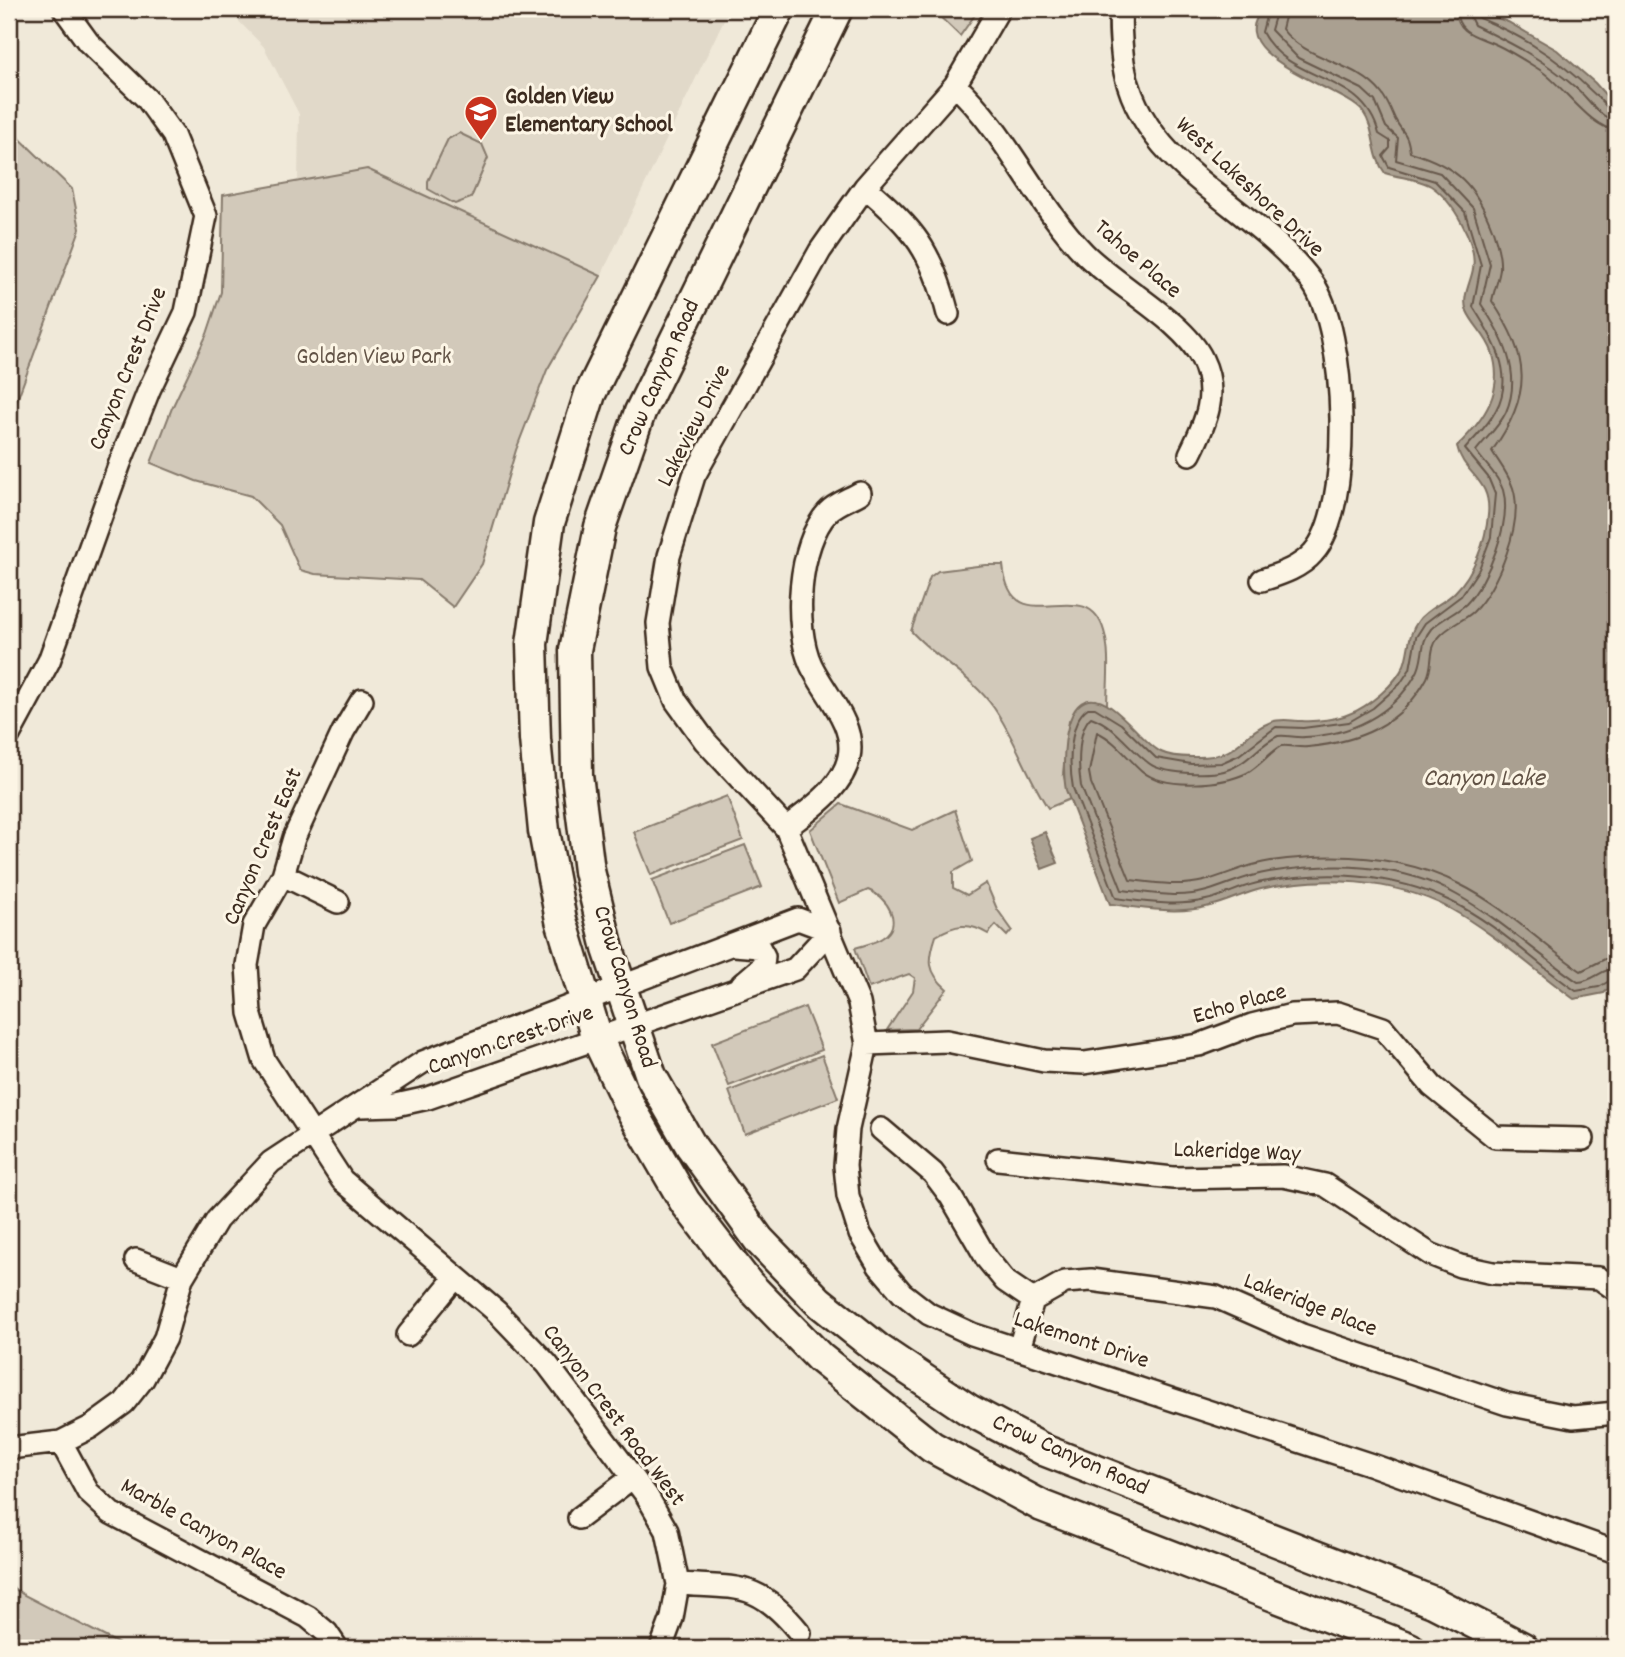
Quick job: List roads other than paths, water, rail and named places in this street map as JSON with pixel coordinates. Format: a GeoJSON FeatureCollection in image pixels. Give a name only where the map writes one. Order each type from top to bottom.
{"type":"FeatureCollection","features":[{"type":"Feature","properties":{"kind":"main road","name":"Crow Canyon Road"},"geometry":{"type":"LineString","coordinates":[[779,9],[590,394],[549,523],[532,644],[535,738],[544,831],[561,920],[597,1038],[631,1109],[685,1202],[748,1284],[821,1358],[932,1447],[1042,1506],[1409,1648]]}},
{"type":"Feature","properties":{"kind":"main road","name":"Crow Canyon Road"},"geometry":{"type":"LineString","coordinates":[[837,9],[640,412],[600,527],[575,650],[577,775],[589,871],[608,950],[632,1028],[651,1076],[691,1146],[759,1240],[818,1301],[878,1349],[969,1410],[1046,1451],[1433,1602],[1523,1648]]}},
{"type":"Feature","properties":{"kind":"street","name":"Canyon Crest Drive"},"geometry":{"type":"LineString","coordinates":[[9,735],[49,661],[124,451],[186,312],[206,216],[173,135],[148,99],[88,42],[64,9]]}},
{"type":"Feature","properties":{"kind":"street","name":"Lakeview Drive"},"geometry":{"type":"LineString","coordinates":[[830,931],[786,828],[705,741],[676,701],[662,667],[658,623],[669,556],[694,476],[820,251],[865,187],[955,85],[999,9]]}},
{"type":"Feature","properties":{"kind":"street","name":"West Lakeshore Drive"},"geometry":{"type":"LineString","coordinates":[[1121,9],[1121,47],[1126,78],[1145,122],[1161,145],[1189,174],[1287,253],[1314,284],[1328,320],[1338,365],[1342,414],[1336,494],[1326,531],[1313,554],[1289,571],[1262,580]]}},
{"type":"Feature","properties":{"kind":"street","name":"Tahoe Place"},"geometry":{"type":"LineString","coordinates":[[955,85],[975,103],[997,132],[1031,187],[1084,253],[1187,338],[1201,356],[1209,376],[1211,400],[1207,421],[1190,454]]}},
{"type":"Feature","properties":{"kind":"street"},"geometry":{"type":"LineString","coordinates":[[865,187],[896,213],[923,244],[940,282],[948,314]]}},
{"type":"Feature","properties":{"kind":"street"},"geometry":{"type":"LineString","coordinates":[[786,828],[822,800],[837,782],[849,758],[848,733],[811,664],[801,634],[802,596],[805,564],[813,532],[829,510],[860,493]]}},
{"type":"Feature","properties":{"kind":"street","name":"Canyon Crest East"},"geometry":{"type":"LineString","coordinates":[[310,1134],[264,1060],[250,1013],[247,965],[254,925],[283,875],[295,838],[343,732],[362,700]]}},
{"type":"Feature","properties":{"kind":"street"},"geometry":{"type":"LineString","coordinates":[[283,875],[338,902]]}},
{"type":"Feature","properties":{"kind":"street","name":"Canyon Crest Drive"},"geometry":{"type":"LineString","coordinates":[[9,1448],[61,1442],[91,1427],[124,1403],[143,1379],[165,1338],[182,1278],[216,1220],[271,1162],[310,1134],[361,1106],[386,1084],[424,1062],[777,926],[798,919],[830,931],[795,969],[428,1098],[396,1105],[361,1106]]}},
{"type":"Feature","properties":{"kind":"street","name":"Lakemont Drive"},"geometry":{"type":"LineString","coordinates":[[830,931],[859,1003],[867,1044],[848,1129],[845,1166],[848,1196],[860,1234],[879,1266],[902,1293],[929,1314],[972,1334],[1372,1465],[1616,1552]]}},
{"type":"Feature","properties":{"kind":"street"},"geometry":{"type":"LineString","coordinates":[[730,944],[759,947],[764,956],[763,966],[736,990]]}},
{"type":"Feature","properties":{"kind":"street","name":"Echo Place"},"geometry":{"type":"LineString","coordinates":[[867,1044],[947,1041],[1044,1061],[1084,1063],[1199,1045],[1252,1025],[1292,1015],[1338,1013],[1383,1028],[1432,1086],[1496,1137],[1583,1139]]}},
{"type":"Feature","properties":{"kind":"street"},"geometry":{"type":"LineString","coordinates":[[881,1129],[933,1173],[951,1197],[987,1259],[1005,1280],[1032,1300],[1019,1349]]}},
{"type":"Feature","properties":{"kind":"street","name":"Canyon Crest Road West"},"geometry":{"type":"LineString","coordinates":[[310,1134],[342,1180],[497,1312],[547,1364],[633,1478],[667,1531],[678,1584],[672,1618],[661,1648]]}},
{"type":"Feature","properties":{"kind":"street","name":"Lakeridge Way"},"geometry":{"type":"LineString","coordinates":[[998,1159],[1173,1178],[1283,1176],[1325,1185],[1430,1254],[1460,1266],[1493,1273],[1599,1279],[1616,1290]]}},
{"type":"Feature","properties":{"kind":"street"},"geometry":{"type":"LineString","coordinates":[[136,1260],[182,1278]]}},
{"type":"Feature","properties":{"kind":"street"},"geometry":{"type":"LineString","coordinates":[[408,1335],[455,1278]]}},
{"type":"Feature","properties":{"kind":"street","name":"Lakeridge Place"},"geometry":{"type":"LineString","coordinates":[[1032,1300],[1065,1282],[1091,1280],[1216,1297],[1302,1335],[1507,1404],[1573,1417],[1616,1413]]}},
{"type":"Feature","properties":{"kind":"street","name":"Marble Canyon Place"},"geometry":{"type":"LineString","coordinates":[[61,1442],[88,1492],[111,1513],[308,1617],[327,1633],[337,1648]]}},
{"type":"Feature","properties":{"kind":"street"},"geometry":{"type":"LineString","coordinates":[[579,1518],[633,1478]]}},
{"type":"Feature","properties":{"kind":"street"},"geometry":{"type":"LineString","coordinates":[[678,1584],[753,1590],[778,1606],[800,1633]]}},
{"type":"Feature","properties":{"kind":"water","name":"Canyon Lake"},"geometry":{"type":"Polygon","coordinates":[[[1264,9],[1474,9],[1508,22],[1557,50],[1595,83],[1616,107],[1616,982],[1604,993],[1574,999],[1498,940],[1449,908],[1428,898],[1381,886],[1357,882],[1308,882],[1255,891],[1217,904],[1185,910],[1110,904],[1066,790],[1065,741],[1072,716],[1077,707],[1085,701],[1105,703],[1161,752],[1188,757],[1221,754],[1238,745],[1260,727],[1275,721],[1326,720],[1356,711],[1381,694],[1400,672],[1414,627],[1422,616],[1451,596],[1462,584],[1478,556],[1485,535],[1488,515],[1486,493],[1460,456],[1457,446],[1476,426],[1490,404],[1496,379],[1490,346],[1465,306],[1473,259],[1472,247],[1462,223],[1447,201],[1431,186],[1385,173],[1377,158],[1370,127],[1363,112],[1352,103],[1289,69],[1257,41],[1254,26],[1264,9]]]}},
{"type":"Feature","properties":{"kind":"water"},"geometry":{"type":"Polygon","coordinates":[[[1045,832],[1058,863],[1042,869],[1030,838],[1045,832]]]}},
{"type":"Feature","properties":{"kind":"place","name":"Golden View Elementary School"},"geometry":{"type":"Point","coordinates":[481,142]}},
{"type":"Feature","properties":{"kind":"park label","name":"Golden View Park"},"geometry":{"type":"Point","coordinates":[374,358]}}]}
